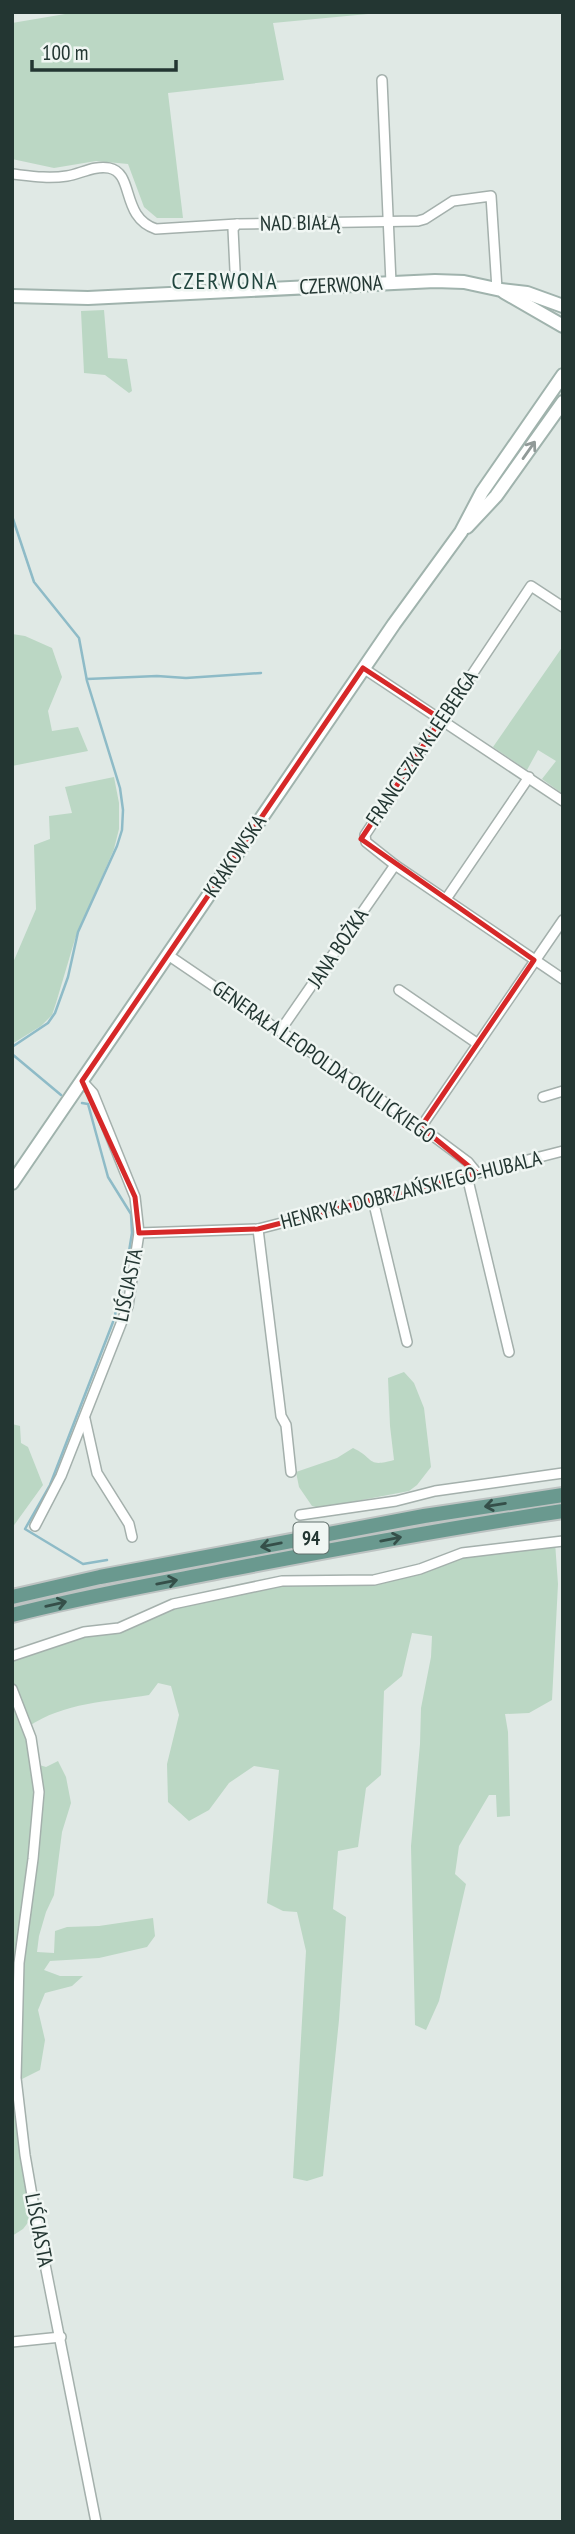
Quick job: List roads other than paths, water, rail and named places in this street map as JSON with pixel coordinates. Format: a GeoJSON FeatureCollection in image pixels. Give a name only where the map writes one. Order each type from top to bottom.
{"type":"FeatureCollection","features":[{"type":"Feature","properties":{"kind":"main road","name":"CZERWONA"},"geometry":{"type":"LineString","coordinates":[[12,296],[88,298],[391,283],[464,282],[527,293],[563,306]]}},
{"type":"Feature","properties":{"kind":"main road","name":"CZERWONA"},"geometry":{"type":"LineString","coordinates":[[499,290],[563,326]]}},
{"type":"Feature","properties":{"kind":"main road","name":"KRAKOWSKA"},"geometry":{"type":"LineString","coordinates":[[12,1183],[363,668],[461,532],[482,492],[563,375]]}},
{"type":"Feature","properties":{"kind":"main road","name":"KRAKOWSKA"},"geometry":{"type":"LineString","coordinates":[[461,532],[496,496],[563,402]]}},
{"type":"Feature","properties":{"kind":"main road","name":"94"},"geometry":{"type":"LineString","coordinates":[[12,1597],[100,1577],[424,1516],[563,1495]]}},
{"type":"Feature","properties":{"kind":"main road","name":"94"},"geometry":{"type":"LineString","coordinates":[[12,1615],[80,1599],[427,1532],[563,1511]]}},
{"type":"Feature","properties":{"kind":"street"},"geometry":{"type":"LineString","coordinates":[[382,80],[391,283]]}},
{"type":"Feature","properties":{"kind":"street"},"geometry":{"type":"LineString","coordinates":[[12,174],[52,178],[71,176],[97,168],[111,168],[122,177],[134,213],[144,225],[156,229],[237,224]]}},
{"type":"Feature","properties":{"kind":"street","name":"NAD BIAŁĄ"},"geometry":{"type":"LineString","coordinates":[[236,291],[233,229],[237,224],[425,219],[453,201],[491,195],[499,290]]}},
{"type":"Feature","properties":{"kind":"street","name":"FRANCISZKA KLEEBERGA"},"geometry":{"type":"LineString","coordinates":[[563,607],[531,586],[365,835],[366,842],[395,865],[563,979]]}},
{"type":"Feature","properties":{"kind":"street"},"geometry":{"type":"LineString","coordinates":[[363,668],[563,801]]}},
{"type":"Feature","properties":{"kind":"street"},"geometry":{"type":"LineString","coordinates":[[446,899],[528,777]]}},
{"type":"Feature","properties":{"kind":"street","name":"JANA BOŻKA"},"geometry":{"type":"LineString","coordinates":[[281,1031],[395,865]]}},
{"type":"Feature","properties":{"kind":"street"},"geometry":{"type":"LineString","coordinates":[[421,1127],[563,920]]}},
{"type":"Feature","properties":{"kind":"street","name":"GENERAŁA LEOPOLDA OKULICKIEGO"},"geometry":{"type":"LineString","coordinates":[[168,955],[421,1127],[468,1162],[477,1173]]}},
{"type":"Feature","properties":{"kind":"street"},"geometry":{"type":"LineString","coordinates":[[399,990],[478,1044]]}},
{"type":"Feature","properties":{"kind":"street","name":"LIŚCIASTA"},"geometry":{"type":"LineString","coordinates":[[36,1526],[61,1476],[128,1306],[139,1233],[135,1197],[93,1093],[82,1081]]}},
{"type":"Feature","properties":{"kind":"street"},"geometry":{"type":"LineString","coordinates":[[543,1097],[563,1091]]}},
{"type":"Feature","properties":{"kind":"street","name":"HENRYKA DOBRZAŃSKIEGO-HUBALA"},"geometry":{"type":"LineString","coordinates":[[139,1233],[258,1229],[563,1151]]}},
{"type":"Feature","properties":{"kind":"street"},"geometry":{"type":"LineString","coordinates":[[467,1176],[509,1352]]}},
{"type":"Feature","properties":{"kind":"street"},"geometry":{"type":"LineString","coordinates":[[373,1200],[407,1342]]}},
{"type":"Feature","properties":{"kind":"street","name":"HENRYKA DOBRZAŃSKIEGO-HUBALA"},"geometry":{"type":"LineString","coordinates":[[258,1229],[281,1416],[286,1425],[291,1472]]}},
{"type":"Feature","properties":{"kind":"street"},"geometry":{"type":"LineString","coordinates":[[85,1417],[97,1473],[129,1524],[132,1537]]}},
{"type":"Feature","properties":{"kind":"street"},"geometry":{"type":"LineString","coordinates":[[300,1515],[396,1502],[435,1491],[563,1473]]}},
{"type":"Feature","properties":{"kind":"street"},"geometry":{"type":"LineString","coordinates":[[12,1656],[84,1632],[119,1628],[173,1604],[282,1581],[374,1580],[420,1569],[462,1553],[563,1541]]}},
{"type":"Feature","properties":{"kind":"street","name":"LIŚCIASTA"},"geometry":{"type":"LineString","coordinates":[[12,1689],[31,1738],[39,1792],[19,1963],[16,2078],[25,2155],[96,2522]]}},
{"type":"Feature","properties":{"kind":"street"},"geometry":{"type":"LineString","coordinates":[[12,2343],[61,2337]]}},
{"type":"Feature","properties":{"kind":"waterway"},"geometry":{"type":"LineString","coordinates":[[12,516],[34,582],[79,638],[87,681],[120,788],[123,810],[122,830],[117,846],[78,932],[68,977],[55,1013],[48,1023],[12,1047]]}},
{"type":"Feature","properties":{"kind":"waterway"},"geometry":{"type":"LineString","coordinates":[[87,679],[157,676],[186,678],[261,673]]}},
{"type":"Feature","properties":{"kind":"waterway"},"geometry":{"type":"LineString","coordinates":[[12,1054],[61,1095]]}},
{"type":"Feature","properties":{"kind":"waterway"},"geometry":{"type":"LineString","coordinates":[[82,1103],[88,1104],[108,1177],[131,1214],[132,1233],[124,1282],[113,1322],[50,1485],[25,1529],[83,1564],[107,1560]]}},
{"type":"Feature","properties":{"kind":"district","name":"CZERWONA"},"geometry":{"type":"Point","coordinates":[225,281]}}]}
